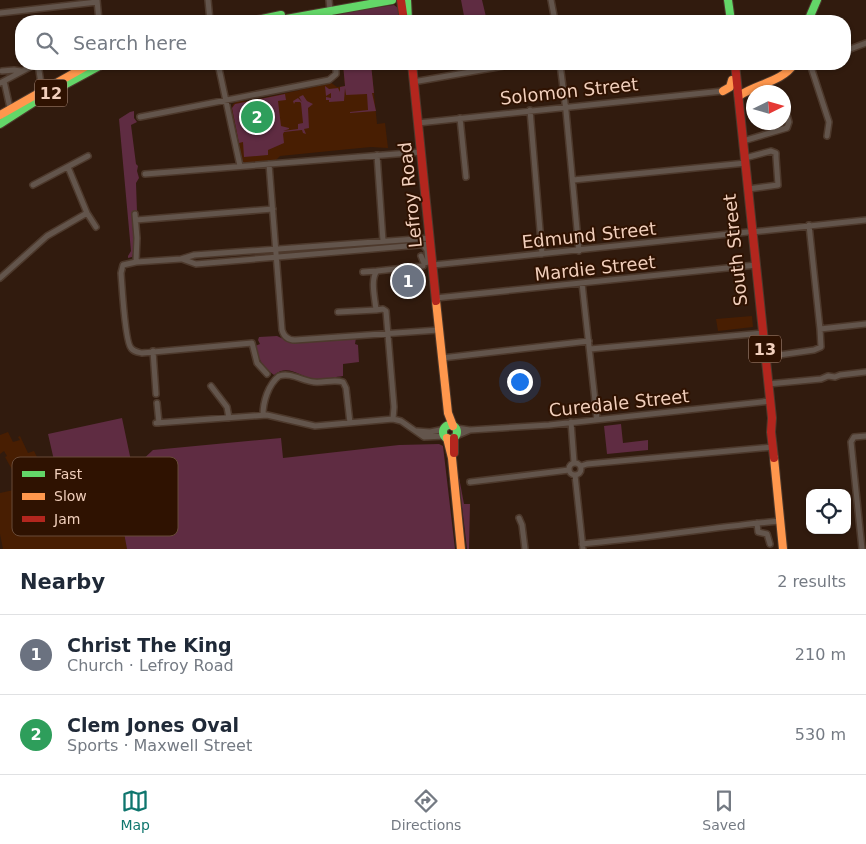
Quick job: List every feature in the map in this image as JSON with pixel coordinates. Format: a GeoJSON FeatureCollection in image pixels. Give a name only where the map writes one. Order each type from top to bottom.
{"type":"FeatureCollection","features":[{"type":"Feature","properties":{"kind":"main road"},"geometry":{"type":"LineString","coordinates":[[283,15],[356,0]]}},
{"type":"Feature","properties":{"kind":"main road"},"geometry":{"type":"LineString","coordinates":[[297,15],[330,6],[392,0]]}},
{"type":"Feature","properties":{"kind":"main road"},"geometry":{"type":"LineString","coordinates":[[402,0],[403,15]]}},
{"type":"Feature","properties":{"kind":"main road"},"geometry":{"type":"LineString","coordinates":[[407,0],[408,15]]}},
{"type":"Feature","properties":{"kind":"main road"},"geometry":{"type":"LineString","coordinates":[[724,0],[726,15]]}},
{"type":"Feature","properties":{"kind":"main road"},"geometry":{"type":"LineString","coordinates":[[728,0],[730,15]]}},
{"type":"Feature","properties":{"kind":"main road"},"geometry":{"type":"LineString","coordinates":[[811,15],[817,0]]}},
{"type":"Feature","properties":{"kind":"main road","name":"12"},"geometry":{"type":"LineString","coordinates":[[0,115],[79,70]]}},
{"type":"Feature","properties":{"kind":"main road","name":"12"},"geometry":{"type":"LineString","coordinates":[[0,124],[42,97],[91,70]]}},
{"type":"Feature","properties":{"kind":"main road","name":"Lefroy Road"},"geometry":{"type":"LineString","coordinates":[[412,70],[428,242],[427,264],[436,298],[463,549]]}},
{"type":"Feature","properties":{"kind":"main road"},"geometry":{"type":"LineString","coordinates":[[732,90],[733,70]]}},
{"type":"Feature","properties":{"kind":"main road","name":"Solomon Street"},"geometry":{"type":"LineString","coordinates":[[732,90],[784,70]]}},
{"type":"Feature","properties":{"kind":"main road","name":"Solomon Street"},"geometry":{"type":"LineString","coordinates":[[732,90],[750,88],[785,74],[790,70]]}},
{"type":"Feature","properties":{"kind":"main road","name":"South Street"},"geometry":{"type":"LineString","coordinates":[[732,90],[736,95],[748,189],[750,232]]}},
{"type":"Feature","properties":{"kind":"main road","name":"South Street"},"geometry":{"type":"LineString","coordinates":[[744,162],[768,402],[772,418],[772,447],[783,549]]}},
{"type":"Feature","properties":{"kind":"main road","name":"South Street"},"geometry":{"type":"LineString","coordinates":[[761,333],[768,384],[768,402]]}},
{"type":"Feature","properties":{"kind":"street"},"geometry":{"type":"LineString","coordinates":[[208,0],[209,15]]}},
{"type":"Feature","properties":{"kind":"street"},"geometry":{"type":"LineString","coordinates":[[552,0],[554,15]]}},
{"type":"Feature","properties":{"kind":"street"},"geometry":{"type":"LineString","coordinates":[[0,13],[97,1],[98,15]]}},
{"type":"Feature","properties":{"kind":"street"},"geometry":{"type":"LineString","coordinates":[[851,49],[866,44]]}},
{"type":"Feature","properties":{"kind":"street"},"geometry":{"type":"LineString","coordinates":[[2,71],[14,70],[21,72]]}},
{"type":"Feature","properties":{"kind":"street"},"geometry":{"type":"LineString","coordinates":[[10,108],[2,82],[25,70]]}},
{"type":"Feature","properties":{"kind":"street"},"geometry":{"type":"LineString","coordinates":[[38,70],[42,90]]}},
{"type":"Feature","properties":{"kind":"street"},"geometry":{"type":"LineString","coordinates":[[219,70],[240,166]]}},
{"type":"Feature","properties":{"kind":"street"},"geometry":{"type":"LineString","coordinates":[[140,117],[331,79],[336,74],[336,70]]}},
{"type":"Feature","properties":{"kind":"street"},"geometry":{"type":"LineString","coordinates":[[413,82],[482,70]]}},
{"type":"Feature","properties":{"kind":"street"},"geometry":{"type":"LineString","coordinates":[[561,70],[579,250]]}},
{"type":"Feature","properties":{"kind":"street"},"geometry":{"type":"LineString","coordinates":[[813,70],[829,122],[827,136]]}},
{"type":"Feature","properties":{"kind":"street","name":"Solomon Street"},"geometry":{"type":"LineString","coordinates":[[418,123],[732,90]]}},
{"type":"Feature","properties":{"kind":"street"},"geometry":{"type":"LineString","coordinates":[[530,110],[542,254]]}},
{"type":"Feature","properties":{"kind":"street"},"geometry":{"type":"LineString","coordinates":[[460,118],[466,177]]}},
{"type":"Feature","properties":{"kind":"street"},"geometry":{"type":"LineString","coordinates":[[741,140],[779,130]]}},
{"type":"Feature","properties":{"kind":"street"},"geometry":{"type":"LineString","coordinates":[[145,174],[421,152]]}},
{"type":"Feature","properties":{"kind":"street"},"geometry":{"type":"LineString","coordinates":[[573,180],[744,162],[774,152],[776,153],[778,184],[748,189]]}},
{"type":"Feature","properties":{"kind":"street"},"geometry":{"type":"LineString","coordinates":[[377,155],[383,241]]}},
{"type":"Feature","properties":{"kind":"street"},"geometry":{"type":"LineString","coordinates":[[33,185],[88,156]]}},
{"type":"Feature","properties":{"kind":"street"},"geometry":{"type":"LineString","coordinates":[[269,164],[283,332],[287,338],[295,340],[439,330]]}},
{"type":"Feature","properties":{"kind":"street"},"geometry":{"type":"LineString","coordinates":[[68,167],[87,213],[96,227]]}},
{"type":"Feature","properties":{"kind":"street"},"geometry":{"type":"LineString","coordinates":[[136,220],[273,209]]}},
{"type":"Feature","properties":{"kind":"street"},"geometry":{"type":"LineString","coordinates":[[0,278],[47,236],[87,213]]}},
{"type":"Feature","properties":{"kind":"street"},"geometry":{"type":"LineString","coordinates":[[135,214],[136,262]]}},
{"type":"Feature","properties":{"kind":"street","name":"Edmund Street"},"geometry":{"type":"LineString","coordinates":[[363,272],[866,220]]}},
{"type":"Feature","properties":{"kind":"street"},"geometry":{"type":"LineString","coordinates":[[765,357],[814,350],[821,347],[810,225]]}},
{"type":"Feature","properties":{"kind":"street"},"geometry":{"type":"LineString","coordinates":[[267,374],[258,363],[252,343],[153,352],[137,352],[133,350],[129,345],[121,273],[123,266],[136,262],[182,259],[194,255],[383,241],[428,242]]}},
{"type":"Feature","properties":{"kind":"street"},"geometry":{"type":"LineString","coordinates":[[182,259],[196,264],[277,258],[428,242]]}},
{"type":"Feature","properties":{"kind":"street"},"geometry":{"type":"LineString","coordinates":[[420,256],[423,262],[427,264]]}},
{"type":"Feature","properties":{"kind":"street","name":"Mardie Street"},"geometry":{"type":"LineString","coordinates":[[436,298],[754,265]]}},
{"type":"Feature","properties":{"kind":"street"},"geometry":{"type":"LineString","coordinates":[[376,310],[374,277],[377,271]]}},
{"type":"Feature","properties":{"kind":"street"},"geometry":{"type":"LineString","coordinates":[[582,283],[597,419]]}},
{"type":"Feature","properties":{"kind":"street"},"geometry":{"type":"LineString","coordinates":[[157,403],[157,423],[264,415],[276,416],[311,426],[393,419],[394,407],[385,311],[338,312]]}},
{"type":"Feature","properties":{"kind":"street"},"geometry":{"type":"LineString","coordinates":[[820,328],[866,324]]}},
{"type":"Feature","properties":{"kind":"street"},"geometry":{"type":"LineString","coordinates":[[590,349],[761,333]]}},
{"type":"Feature","properties":{"kind":"street"},"geometry":{"type":"LineString","coordinates":[[442,358],[589,341]]}},
{"type":"Feature","properties":{"kind":"street"},"geometry":{"type":"LineString","coordinates":[[153,352],[156,394]]}},
{"type":"Feature","properties":{"kind":"street"},"geometry":{"type":"LineString","coordinates":[[768,384],[866,372]]}},
{"type":"Feature","properties":{"kind":"street"},"geometry":{"type":"LineString","coordinates":[[264,415],[264,404],[269,391],[275,379],[282,374],[316,382],[339,381],[346,386],[350,422]]}},
{"type":"Feature","properties":{"kind":"street"},"geometry":{"type":"LineString","coordinates":[[211,386],[226,405],[228,418]]}},
{"type":"Feature","properties":{"kind":"street","name":"Curedale Street"},"geometry":{"type":"LineString","coordinates":[[393,419],[401,421],[424,437],[450,432],[768,402]]}},
{"type":"Feature","properties":{"kind":"street"},"geometry":{"type":"LineString","coordinates":[[569,470],[569,467],[574,462],[571,422]]}},
{"type":"Feature","properties":{"kind":"street"},"geometry":{"type":"LineString","coordinates":[[862,549],[851,442],[854,437],[866,436]]}},
{"type":"Feature","properties":{"kind":"street"},"geometry":{"type":"LineString","coordinates":[[581,466],[772,447]]}},
{"type":"Feature","properties":{"kind":"street"},"geometry":{"type":"LineString","coordinates":[[574,462],[581,466]]}},
{"type":"Feature","properties":{"kind":"street"},"geometry":{"type":"LineString","coordinates":[[575,475],[581,470],[581,466]]}},
{"type":"Feature","properties":{"kind":"street"},"geometry":{"type":"LineString","coordinates":[[569,470],[571,474],[575,475]]}},
{"type":"Feature","properties":{"kind":"street"},"geometry":{"type":"LineString","coordinates":[[470,482],[569,470]]}},
{"type":"Feature","properties":{"kind":"street"},"geometry":{"type":"LineString","coordinates":[[575,475],[583,546],[696,530],[780,521]]}},
{"type":"Feature","properties":{"kind":"street"},"geometry":{"type":"LineString","coordinates":[[519,518],[522,525],[525,549]]}},
{"type":"Feature","properties":{"kind":"street"},"geometry":{"type":"LineString","coordinates":[[757,523],[758,532],[767,534],[770,544]]}},
{"type":"Feature","properties":{"kind":"shaded area"},"geometry":{"type":"Polygon","coordinates":[[[461,0],[482,0],[486,15],[464,15],[461,0]]]}},
{"type":"Feature","properties":{"kind":"shaded area"},"geometry":{"type":"Polygon","coordinates":[[[394,5],[398,8],[399,15],[338,15],[338,13],[394,5]]]}},
{"type":"Feature","properties":{"kind":"shaded area"},"geometry":{"type":"Polygon","coordinates":[[[344,70],[372,70],[377,124],[385,123],[388,148],[371,147],[280,156],[276,160],[242,163],[231,111],[233,104],[238,101],[250,101],[330,82],[337,87],[345,86],[344,70]]]}},
{"type":"Feature","properties":{"kind":"shaded area"},"geometry":{"type":"Polygon","coordinates":[[[344,70],[372,70],[374,93],[372,93],[376,111],[350,113],[368,110],[367,94],[346,95],[345,88],[344,101],[329,102],[329,100],[326,100],[326,97],[331,98],[331,93],[326,96],[325,86],[329,89],[338,88],[340,92],[340,87],[345,86],[344,70]]]}},
{"type":"Feature","properties":{"kind":"shaded area"},"geometry":{"type":"Polygon","coordinates":[[[285,94],[286,100],[278,101],[281,126],[289,128],[283,131],[298,129],[298,124],[303,123],[301,103],[295,102],[294,104],[293,101],[298,98],[302,102],[299,97],[303,95],[307,101],[313,104],[308,108],[309,128],[304,129],[306,134],[302,130],[284,132],[284,143],[268,150],[268,155],[244,157],[243,142],[239,143],[232,108],[235,104],[285,94]]]}},
{"type":"Feature","properties":{"kind":"shaded area"},"geometry":{"type":"Polygon","coordinates":[[[134,111],[134,118],[137,122],[131,125],[139,178],[136,183],[137,212],[132,213],[134,250],[132,257],[128,258],[131,251],[119,119],[134,111]]]}},
{"type":"Feature","properties":{"kind":"shaded area"},"geometry":{"type":"Polygon","coordinates":[[[423,240],[423,242],[280,253],[283,251],[423,240]]]}},
{"type":"Feature","properties":{"kind":"shaded area"},"geometry":{"type":"Polygon","coordinates":[[[752,316],[753,327],[718,331],[716,319],[752,316]]]}},
{"type":"Feature","properties":{"kind":"shaded area"},"geometry":{"type":"Polygon","coordinates":[[[277,336],[292,343],[356,338],[355,344],[358,345],[359,362],[343,364],[343,376],[318,379],[285,370],[274,375],[262,362],[255,346],[260,344],[259,337],[277,336]]]}},
{"type":"Feature","properties":{"kind":"shaded area"},"geometry":{"type":"Polygon","coordinates":[[[122,418],[130,457],[53,457],[48,434],[122,418]]]}},
{"type":"Feature","properties":{"kind":"shaded area"},"geometry":{"type":"Polygon","coordinates":[[[621,424],[623,443],[648,440],[648,450],[607,454],[604,426],[621,424]]]}},
{"type":"Feature","properties":{"kind":"shaded area"},"geometry":{"type":"Polygon","coordinates":[[[8,432],[13,442],[20,440],[18,437],[20,436],[28,453],[34,451],[37,457],[12,457],[12,469],[4,451],[0,454],[0,435],[8,432]]]}},
{"type":"Feature","properties":{"kind":"shaded area"},"geometry":{"type":"Polygon","coordinates":[[[281,438],[283,458],[399,445],[439,444],[443,446],[455,549],[127,549],[125,536],[178,536],[178,457],[145,457],[153,450],[281,438]]]}},
{"type":"Feature","properties":{"kind":"shaded area"},"geometry":{"type":"Polygon","coordinates":[[[458,472],[464,504],[470,504],[469,549],[467,549],[458,472]]]}},
{"type":"Feature","properties":{"kind":"shaded area"},"geometry":{"type":"Polygon","coordinates":[[[12,490],[12,536],[125,536],[127,549],[3,549],[0,534],[0,493],[12,490]]]}},
{"type":"Feature","properties":{"kind":"traffic: fast"},"geometry":{"type":"LineString","coordinates":[[308,15],[392,0]]}},
{"type":"Feature","properties":{"kind":"traffic: fast"},"geometry":{"type":"LineString","coordinates":[[407,0],[408,15]]}},
{"type":"Feature","properties":{"kind":"traffic: fast"},"geometry":{"type":"LineString","coordinates":[[728,0],[730,15]]}},
{"type":"Feature","properties":{"kind":"traffic: fast"},"geometry":{"type":"LineString","coordinates":[[811,15],[817,0]]}},
{"type":"Feature","properties":{"kind":"traffic: fast"},"geometry":{"type":"LineString","coordinates":[[0,124],[42,97],[92,70]]}},
{"type":"Feature","properties":{"kind":"traffic: fast"},"geometry":{"type":"LineString","coordinates":[[450,425],[455,427],[457,432],[455,437],[450,439],[445,437],[443,432],[445,427],[450,425]]}},
{"type":"Feature","properties":{"kind":"traffic: slow"},"geometry":{"type":"LineString","coordinates":[[0,115],[79,70]]}},
{"type":"Feature","properties":{"kind":"traffic: slow"},"geometry":{"type":"LineString","coordinates":[[739,96],[776,79],[789,70]]}},
{"type":"Feature","properties":{"kind":"traffic: slow"},"geometry":{"type":"LineString","coordinates":[[723,91],[730,87],[732,80]]}},
{"type":"Feature","properties":{"kind":"traffic: slow"},"geometry":{"type":"LineString","coordinates":[[436,301],[448,413],[453,426]]}},
{"type":"Feature","properties":{"kind":"traffic: slow"},"geometry":{"type":"LineString","coordinates":[[447,438],[452,458],[461,549]]}},
{"type":"Feature","properties":{"kind":"traffic: slow"},"geometry":{"type":"LineString","coordinates":[[774,458],[783,549]]}},
{"type":"Feature","properties":{"kind":"traffic: jam"},"geometry":{"type":"LineString","coordinates":[[401,0],[403,15]]}},
{"type":"Feature","properties":{"kind":"traffic: jam"},"geometry":{"type":"LineString","coordinates":[[413,70],[436,301]]}},
{"type":"Feature","properties":{"kind":"traffic: jam"},"geometry":{"type":"LineString","coordinates":[[736,70],[772,418],[771,432],[774,458]]}},
{"type":"Feature","properties":{"kind":"traffic: jam"},"geometry":{"type":"LineString","coordinates":[[454,438],[454,453]]}},
{"type":"Feature","properties":{"kind":"place","name":"Clem Jones Oval"},"geometry":{"type":"Point","coordinates":[257,117]}},
{"type":"Feature","properties":{"kind":"place","name":"Christ The King"},"geometry":{"type":"Point","coordinates":[408,281]}}]}
